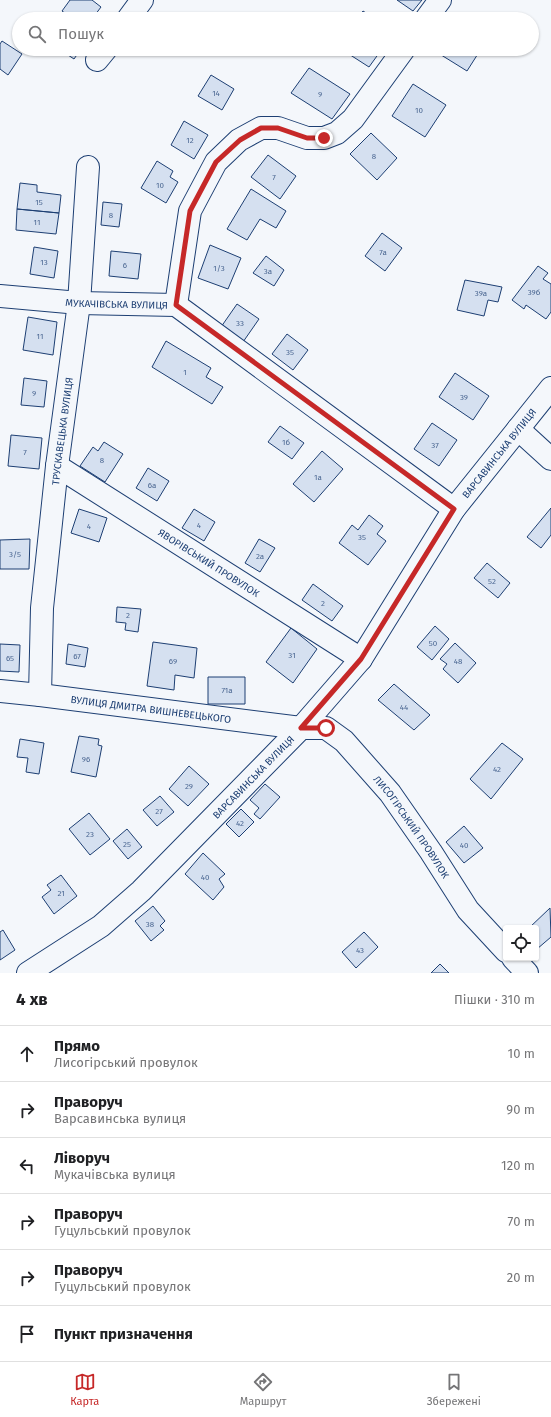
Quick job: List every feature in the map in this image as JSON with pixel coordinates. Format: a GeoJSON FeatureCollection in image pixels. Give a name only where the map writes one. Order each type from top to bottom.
{"type":"FeatureCollection","features":[{"type":"Feature","properties":{"kind":"street"},"geometry":{"type":"LineString","coordinates":[[133,12],[142,0]]}},
{"type":"Feature","properties":{"kind":"street"},"geometry":{"type":"LineString","coordinates":[[431,12],[440,0]]}},
{"type":"Feature","properties":{"kind":"street"},"geometry":{"type":"LineString","coordinates":[[176,305],[190,211],[216,162],[240,140],[261,128],[278,128],[307,138],[324,138],[337,133],[353,119],[399,56]]}},
{"type":"Feature","properties":{"kind":"street","name":"ТРУСКАВЕЦЬКА ВУЛИЦЯ"},"geometry":{"type":"LineString","coordinates":[[40,695],[42,608],[57,466],[79,303],[88,167]]}},
{"type":"Feature","properties":{"kind":"street","name":"МУКАЧІВСЬКА ВУЛИЦЯ"},"geometry":{"type":"LineString","coordinates":[[0,296],[79,303],[176,305],[454,509]]}},
{"type":"Feature","properties":{"kind":"street","name":"ВАРСАВИНСЬКА ВУЛИЦЯ"},"geometry":{"type":"LineString","coordinates":[[28,973],[100,926],[141,891],[301,728],[361,659],[454,509],[551,388]]}},
{"type":"Feature","properties":{"kind":"street"},"geometry":{"type":"LineString","coordinates":[[518,429],[551,459]]}},
{"type":"Feature","properties":{"kind":"street","name":"ЯВОРІВСЬКИЙ ПРОВУЛОК"},"geometry":{"type":"LineString","coordinates":[[57,466],[361,659]]}},
{"type":"Feature","properties":{"kind":"street","name":"ВУЛИЦЯ ДМИТРА ВИШНЕВЕЦЬКОГО"},"geometry":{"type":"LineString","coordinates":[[0,691],[301,728]]}},
{"type":"Feature","properties":{"kind":"street","name":"ЛИСОГІРСЬКИЙ ПРОВУЛОК"},"geometry":{"type":"LineString","coordinates":[[301,728],[326,728],[344,741],[390,793],[468,910],[503,947]]}},
{"type":"Feature","properties":{"kind":"street"},"geometry":{"type":"LineString","coordinates":[[516,961],[527,973]]}},
{"type":"Feature","properties":{"kind":"building"},"geometry":{"type":"Polygon","coordinates":[[[70,0],[92,0],[101,7],[97,12],[62,11],[70,0]]]}},
{"type":"Feature","properties":{"kind":"building"},"geometry":{"type":"Polygon","coordinates":[[[397,0],[422,0],[413,11],[397,0]]]}},
{"type":"Feature","properties":{"kind":"building"},"geometry":{"type":"Polygon","coordinates":[[[2,41],[12,48],[12,56],[21,56],[8,75],[0,69],[0,44],[2,41]]]}},
{"type":"Feature","properties":{"kind":"building"},"geometry":{"type":"Polygon","coordinates":[[[352,56],[377,56],[369,67],[352,56]]]}},
{"type":"Feature","properties":{"kind":"building"},"geometry":{"type":"Polygon","coordinates":[[[443,56],[477,56],[467,71],[443,56]]]}},
{"type":"Feature","properties":{"kind":"building"},"geometry":{"type":"Polygon","coordinates":[[[309,68],[350,94],[332,119],[291,93],[309,68]]]}},
{"type":"Feature","properties":{"kind":"building"},"geometry":{"type":"Polygon","coordinates":[[[211,75],[234,89],[222,110],[198,96],[211,75]]]}},
{"type":"Feature","properties":{"kind":"building"},"geometry":{"type":"Polygon","coordinates":[[[413,84],[446,105],[425,137],[392,116],[413,84]]]}},
{"type":"Feature","properties":{"kind":"building"},"geometry":{"type":"Polygon","coordinates":[[[184,121],[208,135],[194,159],[171,145],[184,121]]]}},
{"type":"Feature","properties":{"kind":"building"},"geometry":{"type":"Polygon","coordinates":[[[371,133],[397,158],[377,180],[350,154],[371,133]]]}},
{"type":"Feature","properties":{"kind":"building"},"geometry":{"type":"Polygon","coordinates":[[[268,155],[296,176],[280,199],[251,177],[268,155]]]}},
{"type":"Feature","properties":{"kind":"building"},"geometry":{"type":"Polygon","coordinates":[[[157,161],[173,171],[170,177],[178,182],[166,203],[141,188],[157,161]]]}},
{"type":"Feature","properties":{"kind":"building"},"geometry":{"type":"Polygon","coordinates":[[[20,183],[37,185],[37,192],[61,195],[59,213],[17,209],[20,183]]]}},
{"type":"Feature","properties":{"kind":"building"},"geometry":{"type":"Polygon","coordinates":[[[251,189],[286,211],[276,228],[260,219],[247,240],[227,229],[251,189]]]}},
{"type":"Feature","properties":{"kind":"building"},"geometry":{"type":"Polygon","coordinates":[[[103,202],[122,204],[119,227],[101,225],[103,202]]]}},
{"type":"Feature","properties":{"kind":"building"},"geometry":{"type":"Polygon","coordinates":[[[17,209],[59,213],[56,234],[16,230],[17,209]]]}},
{"type":"Feature","properties":{"kind":"building"},"geometry":{"type":"Polygon","coordinates":[[[382,233],[402,248],[385,271],[365,256],[382,233]]]}},
{"type":"Feature","properties":{"kind":"building"},"geometry":{"type":"Polygon","coordinates":[[[210,245],[241,258],[228,289],[198,278],[210,245]]]}},
{"type":"Feature","properties":{"kind":"building"},"geometry":{"type":"Polygon","coordinates":[[[34,247],[58,251],[54,278],[30,274],[34,247]]]}},
{"type":"Feature","properties":{"kind":"building"},"geometry":{"type":"Polygon","coordinates":[[[111,251],[141,254],[138,279],[109,276],[111,251]]]}},
{"type":"Feature","properties":{"kind":"building"},"geometry":{"type":"Polygon","coordinates":[[[266,256],[284,270],[274,286],[253,273],[266,256]]]}},
{"type":"Feature","properties":{"kind":"building"},"geometry":{"type":"Polygon","coordinates":[[[538,266],[548,273],[543,279],[551,284],[551,312],[546,319],[526,305],[524,309],[512,300],[538,266]]]}},
{"type":"Feature","properties":{"kind":"building"},"geometry":{"type":"Polygon","coordinates":[[[465,280],[502,287],[498,302],[488,300],[484,316],[457,310],[465,280]]]}},
{"type":"Feature","properties":{"kind":"building"},"geometry":{"type":"Polygon","coordinates":[[[237,304],[259,319],[243,342],[221,327],[237,304]]]}},
{"type":"Feature","properties":{"kind":"building"},"geometry":{"type":"Polygon","coordinates":[[[28,317],[57,322],[53,355],[23,350],[28,317]]]}},
{"type":"Feature","properties":{"kind":"building"},"geometry":{"type":"Polygon","coordinates":[[[287,334],[308,350],[293,370],[272,354],[287,334]]]}},
{"type":"Feature","properties":{"kind":"building"},"geometry":{"type":"Polygon","coordinates":[[[166,341],[211,368],[206,377],[223,387],[212,404],[152,367],[166,341]]]}},
{"type":"Feature","properties":{"kind":"building"},"geometry":{"type":"Polygon","coordinates":[[[455,373],[489,396],[473,420],[439,397],[455,373]]]}},
{"type":"Feature","properties":{"kind":"building"},"geometry":{"type":"Polygon","coordinates":[[[24,378],[47,381],[44,407],[21,405],[24,378]]]}},
{"type":"Feature","properties":{"kind":"building"},"geometry":{"type":"Polygon","coordinates":[[[432,423],[457,440],[439,466],[414,449],[432,423]]]}},
{"type":"Feature","properties":{"kind":"building"},"geometry":{"type":"Polygon","coordinates":[[[280,426],[304,443],[292,459],[268,442],[280,426]]]}},
{"type":"Feature","properties":{"kind":"building"},"geometry":{"type":"Polygon","coordinates":[[[11,435],[42,438],[39,469],[8,466],[11,435]]]}},
{"type":"Feature","properties":{"kind":"building"},"geometry":{"type":"Polygon","coordinates":[[[104,442],[123,454],[105,482],[80,466],[93,447],[98,451],[104,442]]]}},
{"type":"Feature","properties":{"kind":"building"},"geometry":{"type":"Polygon","coordinates":[[[322,451],[343,469],[314,502],[293,484],[322,451]]]}},
{"type":"Feature","properties":{"kind":"building"},"geometry":{"type":"Polygon","coordinates":[[[148,468],[169,481],[157,501],[136,488],[148,468]]]}},
{"type":"Feature","properties":{"kind":"building"},"geometry":{"type":"Polygon","coordinates":[[[551,508],[551,535],[541,548],[527,537],[551,508]]]}},
{"type":"Feature","properties":{"kind":"building"},"geometry":{"type":"Polygon","coordinates":[[[79,509],[107,518],[99,542],[71,533],[79,509]]]}},
{"type":"Feature","properties":{"kind":"building"},"geometry":{"type":"Polygon","coordinates":[[[194,509],[215,522],[204,541],[182,528],[194,509]]]}},
{"type":"Feature","properties":{"kind":"building"},"geometry":{"type":"Polygon","coordinates":[[[369,515],[383,526],[377,534],[386,541],[368,565],[339,543],[352,525],[358,530],[369,515]]]}},
{"type":"Feature","properties":{"kind":"building"},"geometry":{"type":"Polygon","coordinates":[[[30,539],[29,569],[0,569],[0,540],[30,539]]]}},
{"type":"Feature","properties":{"kind":"building"},"geometry":{"type":"Polygon","coordinates":[[[259,539],[275,548],[260,572],[245,563],[259,539]]]}},
{"type":"Feature","properties":{"kind":"building"},"geometry":{"type":"Polygon","coordinates":[[[487,563],[510,583],[498,598],[474,578],[487,563]]]}},
{"type":"Feature","properties":{"kind":"building"},"geometry":{"type":"Polygon","coordinates":[[[313,584],[343,606],[332,621],[302,600],[313,584]]]}},
{"type":"Feature","properties":{"kind":"building"},"geometry":{"type":"Polygon","coordinates":[[[117,607],[141,609],[138,632],[125,630],[126,623],[116,622],[117,607]]]}},
{"type":"Feature","properties":{"kind":"building"},"geometry":{"type":"Polygon","coordinates":[[[435,626],[449,639],[432,660],[417,647],[435,626]]]}},
{"type":"Feature","properties":{"kind":"building"},"geometry":{"type":"Polygon","coordinates":[[[291,628],[317,649],[293,683],[266,662],[291,628]]]}},
{"type":"Feature","properties":{"kind":"building"},"geometry":{"type":"Polygon","coordinates":[[[153,642],[197,648],[194,678],[175,675],[174,690],[147,686],[153,642]]]}},
{"type":"Feature","properties":{"kind":"building"},"geometry":{"type":"Polygon","coordinates":[[[455,643],[476,663],[458,683],[443,669],[447,664],[440,659],[455,643]]]}},
{"type":"Feature","properties":{"kind":"building"},"geometry":{"type":"Polygon","coordinates":[[[0,644],[20,645],[19,672],[0,671],[0,644]]]}},
{"type":"Feature","properties":{"kind":"building"},"geometry":{"type":"Polygon","coordinates":[[[68,644],[88,648],[85,667],[66,664],[68,644]]]}},
{"type":"Feature","properties":{"kind":"building"},"geometry":{"type":"Polygon","coordinates":[[[208,677],[245,677],[245,704],[208,704],[208,677]]]}},
{"type":"Feature","properties":{"kind":"building"},"geometry":{"type":"Polygon","coordinates":[[[394,684],[430,715],[414,730],[378,700],[394,684]]]}},
{"type":"Feature","properties":{"kind":"building"},"geometry":{"type":"Polygon","coordinates":[[[79,736],[99,739],[98,745],[102,746],[96,777],[71,772],[79,736]]]}},
{"type":"Feature","properties":{"kind":"building"},"geometry":{"type":"Polygon","coordinates":[[[20,739],[44,743],[39,774],[26,772],[28,758],[17,757],[20,739]]]}},
{"type":"Feature","properties":{"kind":"building"},"geometry":{"type":"Polygon","coordinates":[[[502,743],[523,759],[491,799],[470,779],[502,743]]]}},
{"type":"Feature","properties":{"kind":"building"},"geometry":{"type":"Polygon","coordinates":[[[189,766],[209,784],[188,806],[169,789],[189,766]]]}},
{"type":"Feature","properties":{"kind":"building"},"geometry":{"type":"Polygon","coordinates":[[[265,784],[280,797],[260,819],[254,814],[259,808],[250,800],[265,784]]]}},
{"type":"Feature","properties":{"kind":"building"},"geometry":{"type":"Polygon","coordinates":[[[160,796],[174,812],[157,826],[143,810],[160,796]]]}},
{"type":"Feature","properties":{"kind":"building"},"geometry":{"type":"Polygon","coordinates":[[[241,809],[254,822],[239,837],[226,824],[241,809]]]}},
{"type":"Feature","properties":{"kind":"building"},"geometry":{"type":"Polygon","coordinates":[[[89,813],[110,839],[90,855],[69,829],[89,813]]]}},
{"type":"Feature","properties":{"kind":"building"},"geometry":{"type":"Polygon","coordinates":[[[464,826],[483,848],[464,863],[446,842],[464,826]]]}},
{"type":"Feature","properties":{"kind":"building"},"geometry":{"type":"Polygon","coordinates":[[[127,829],[142,847],[128,859],[113,841],[127,829]]]}},
{"type":"Feature","properties":{"kind":"building"},"geometry":{"type":"Polygon","coordinates":[[[203,853],[225,874],[219,879],[224,887],[213,900],[185,874],[203,853]]]}},
{"type":"Feature","properties":{"kind":"building"},"geometry":{"type":"Polygon","coordinates":[[[61,875],[77,896],[54,914],[42,897],[51,890],[47,885],[61,875]]]}},
{"type":"Feature","properties":{"kind":"building"},"geometry":{"type":"Polygon","coordinates":[[[153,906],[165,921],[160,926],[164,930],[151,941],[135,921],[153,906]]]}},
{"type":"Feature","properties":{"kind":"building"},"geometry":{"type":"Polygon","coordinates":[[[550,908],[551,937],[539,947],[539,925],[532,925],[550,908]]]}},
{"type":"Feature","properties":{"kind":"building"},"geometry":{"type":"Polygon","coordinates":[[[3,930],[15,950],[0,960],[0,932],[3,930]]]}},
{"type":"Feature","properties":{"kind":"building"},"geometry":{"type":"Polygon","coordinates":[[[364,932],[378,947],[356,968],[342,952],[364,932]]]}},
{"type":"Feature","properties":{"kind":"building"},"geometry":{"type":"Polygon","coordinates":[[[440,964],[449,973],[431,973],[440,964]]]}},
{"type":"Feature","properties":{"kind":"route"},"geometry":{"type":"LineString","coordinates":[[324,138],[307,138],[278,128],[261,128],[240,140],[216,162],[190,211],[176,305],[454,509],[361,659],[301,728],[326,728]]}}]}
